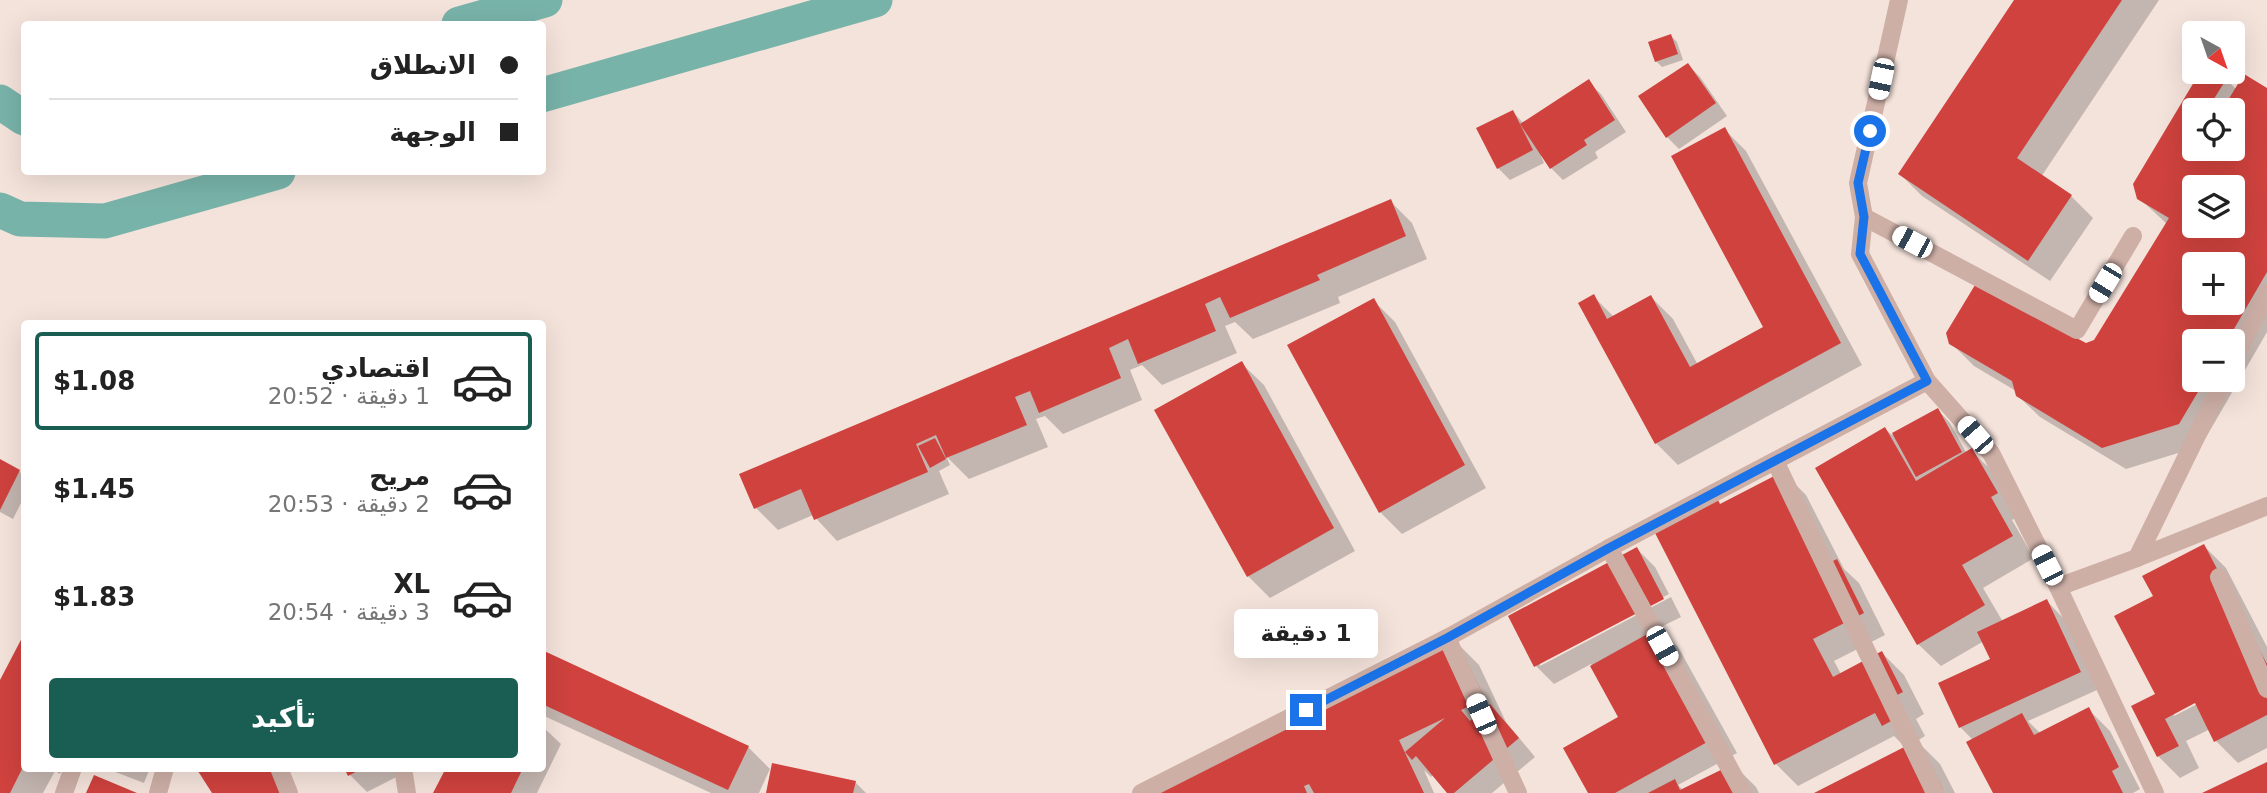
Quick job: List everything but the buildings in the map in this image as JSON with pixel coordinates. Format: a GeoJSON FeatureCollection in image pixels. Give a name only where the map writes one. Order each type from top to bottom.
{"type":"FeatureCollection","features":[{"type":"Feature","properties":{"kind":"street"},"geometry":{"type":"LineString","coordinates":[[1899,0],[1858,183],[1864,217],[1860,254],[1927,381],[1991,453],[2058,587],[2155,793]]}},
{"type":"Feature","properties":{"kind":"street"},"geometry":{"type":"LineString","coordinates":[[1864,217],[2077,330],[2133,236]]}},
{"type":"Feature","properties":{"kind":"street"},"geometry":{"type":"LineString","coordinates":[[2245,338],[2267,293]]}},
{"type":"Feature","properties":{"kind":"street"},"geometry":{"type":"LineString","coordinates":[[1141,793],[1447,638],[1609,548],[1927,381]]}},
{"type":"Feature","properties":{"kind":"street"},"geometry":{"type":"LineString","coordinates":[[2137,558],[2218,392]]}},
{"type":"Feature","properties":{"kind":"street"},"geometry":{"type":"LineString","coordinates":[[1775,461],[1936,793]]}},
{"type":"Feature","properties":{"kind":"street"},"geometry":{"type":"LineString","coordinates":[[2058,587],[2267,506]]}},
{"type":"Feature","properties":{"kind":"street"},"geometry":{"type":"LineString","coordinates":[[1609,548],[1743,793]]}},
{"type":"Feature","properties":{"kind":"street"},"geometry":{"type":"LineString","coordinates":[[2218,577],[2267,689]]}},
{"type":"Feature","properties":{"kind":"street"},"geometry":{"type":"LineString","coordinates":[[1447,638],[1513,792]]}},
{"type":"Feature","properties":{"kind":"street"},"geometry":{"type":"LineString","coordinates":[[64,793],[72,772]]}},
{"type":"Feature","properties":{"kind":"street"},"geometry":{"type":"LineString","coordinates":[[158,793],[164,772]]}},
{"type":"Feature","properties":{"kind":"street"},"geometry":{"type":"LineString","coordinates":[[281,772],[289,793]]}},
{"type":"Feature","properties":{"kind":"street"},"geometry":{"type":"LineString","coordinates":[[404,772],[407,793]]}},
{"type":"Feature","properties":{"kind":"waterway"},"geometry":{"type":"LineString","coordinates":[[470,21],[545,0]]}},
{"type":"Feature","properties":{"kind":"waterway"},"geometry":{"type":"LineString","coordinates":[[546,94],[875,0]]}},
{"type":"Feature","properties":{"kind":"waterway"},"geometry":{"type":"LineString","coordinates":[[0,102],[21,116]]}},
{"type":"Feature","properties":{"kind":"waterway"},"geometry":{"type":"LineString","coordinates":[[0,210],[20,219],[105,221],[267,175]]}},
{"type":"Feature","properties":{"kind":"route"},"geometry":{"type":"LineString","coordinates":[[1306,710],[1447,638],[1609,548],[1927,381],[1860,254],[1864,217],[1858,183],[1870,131]]}}]}
